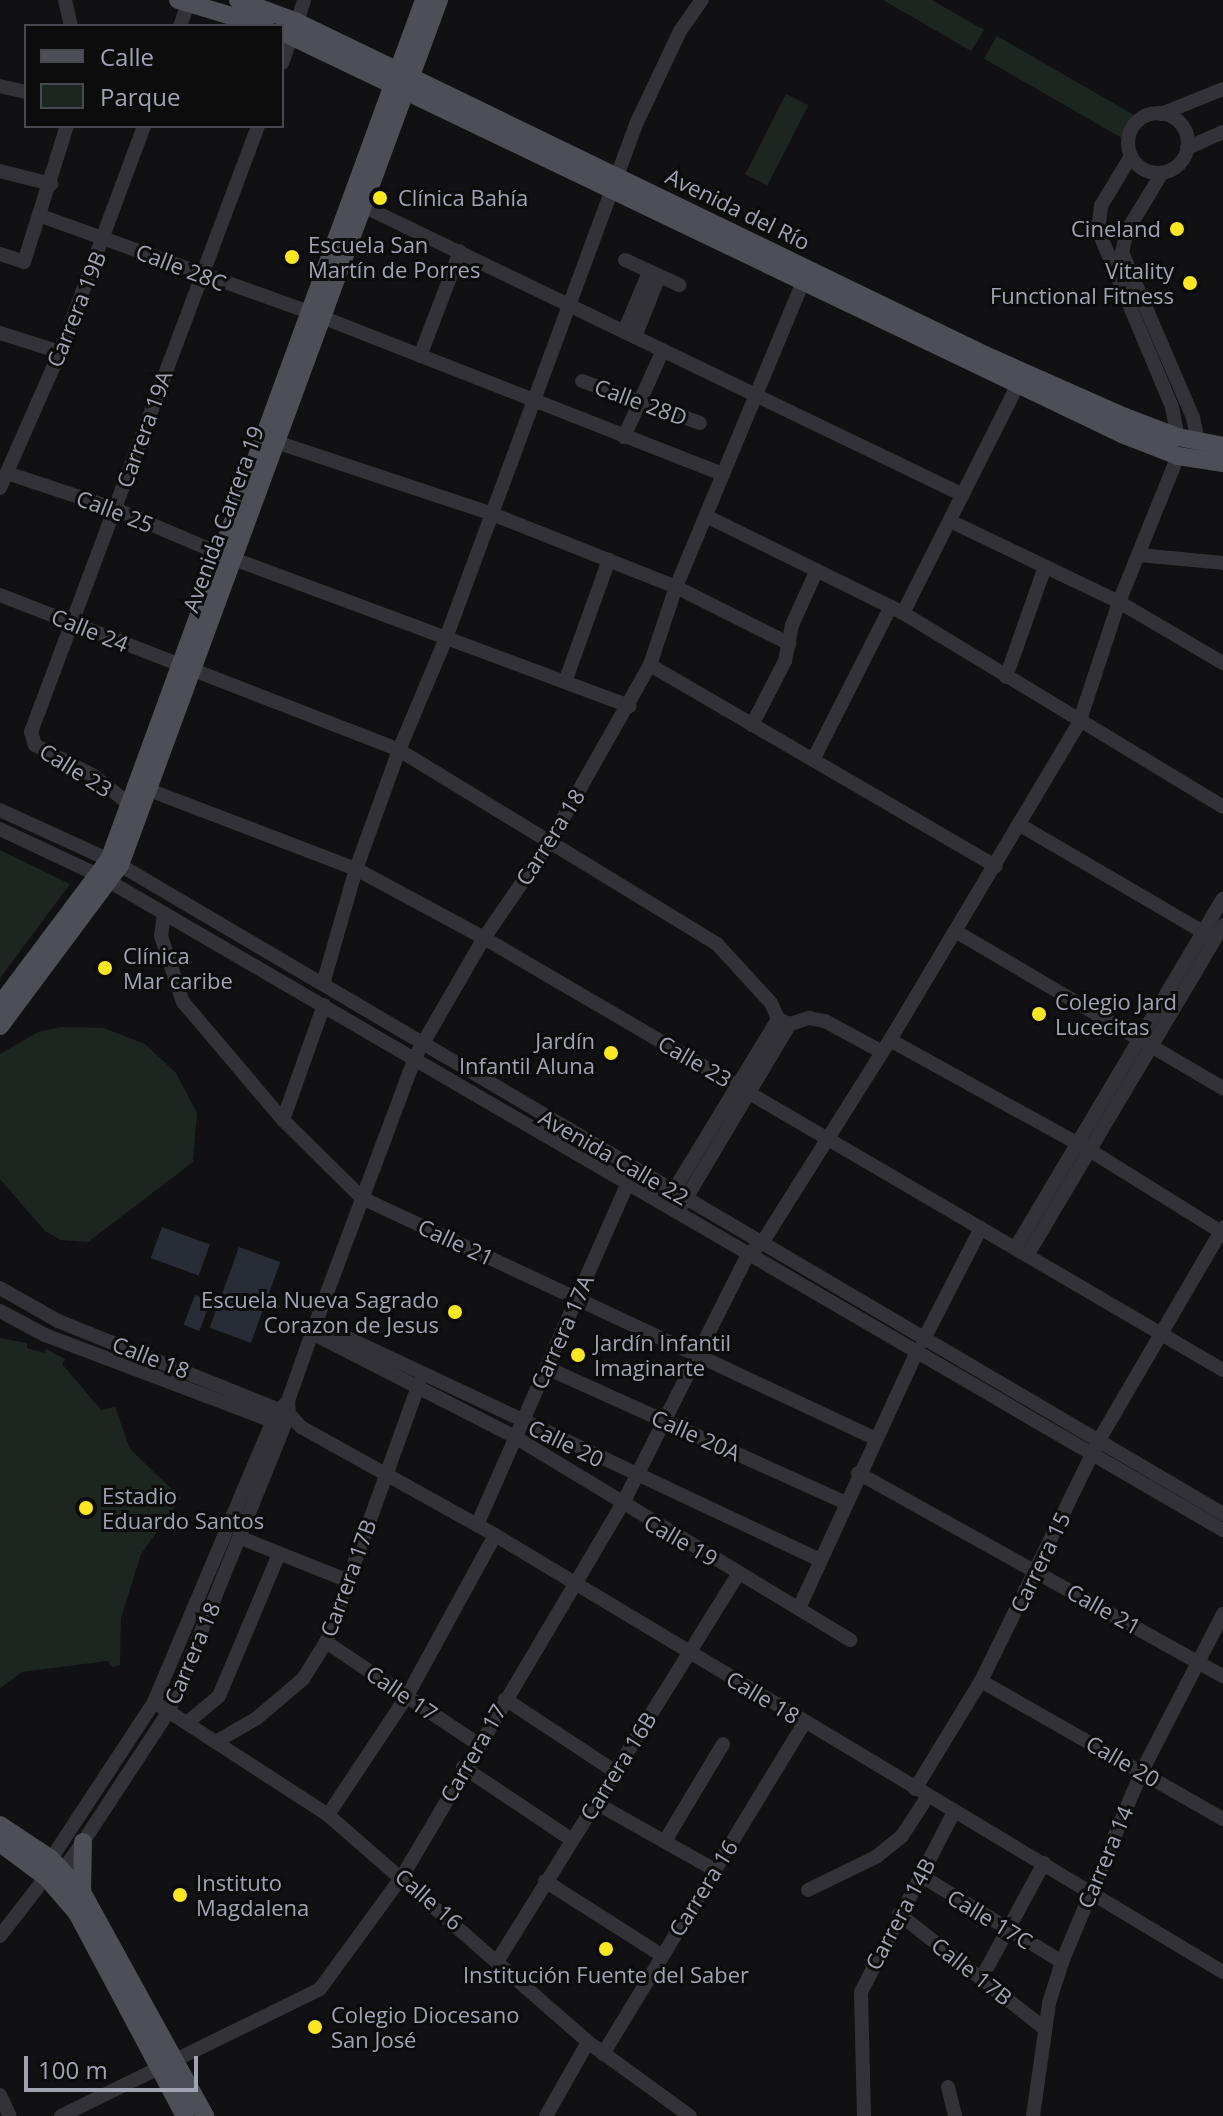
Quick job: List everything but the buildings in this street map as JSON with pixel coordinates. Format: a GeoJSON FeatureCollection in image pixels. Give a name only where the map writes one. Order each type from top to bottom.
{"type":"FeatureCollection","features":[{"type":"Feature","properties":{"kind":"main road","name":"Avenida del Río"},"geometry":{"type":"LineString","coordinates":[[238,0],[280,24]]}},
{"type":"Feature","properties":{"kind":"main road","name":"Avenida Carrera 19"},"geometry":{"type":"LineString","coordinates":[[227,557],[276,442],[315,314],[361,205],[424,0]]}},
{"type":"Feature","properties":{"kind":"main road","name":"Avenida Carrera 19"},"geometry":{"type":"LineString","coordinates":[[0,1026],[110,871],[149,790],[187,669],[315,314],[401,83],[439,0]]}},
{"type":"Feature","properties":{"kind":"main road"},"geometry":{"type":"LineString","coordinates":[[184,1],[259,24]]}},
{"type":"Feature","properties":{"kind":"main road","name":"Avenida del Río"},"geometry":{"type":"LineString","coordinates":[[290,30],[1020,379],[1178,447],[1223,463]]}},
{"type":"Feature","properties":{"kind":"main road","name":"Avenida del Río"},"geometry":{"type":"LineString","coordinates":[[1178,447],[1199,443],[1223,446]]}},
{"type":"Feature","properties":{"kind":"main road","name":"Avenida Carrera 19"},"geometry":{"type":"LineString","coordinates":[[0,1005],[110,871],[129,804],[187,669]]}},
{"type":"Feature","properties":{"kind":"main road"},"geometry":{"type":"LineString","coordinates":[[0,1825],[82,1892],[166,2062],[185,2116]]}},
{"type":"Feature","properties":{"kind":"main road"},"geometry":{"type":"LineString","coordinates":[[82,1892],[83,1842]]}},
{"type":"Feature","properties":{"kind":"main road"},"geometry":{"type":"LineString","coordinates":[[0,1843],[54,1868],[77,1913],[166,2062],[205,2116]]}},
{"type":"Feature","properties":{"kind":"street"},"geometry":{"type":"LineString","coordinates":[[65,0],[71,24]]}},
{"type":"Feature","properties":{"kind":"street"},"geometry":{"type":"LineString","coordinates":[[284,55],[290,30],[304,0]]}},
{"type":"Feature","properties":{"kind":"street"},"geometry":{"type":"LineString","coordinates":[[323,984],[356,869],[399,750],[446,638],[535,403],[568,305],[654,82],[702,0]]}},
{"type":"Feature","properties":{"kind":"street"},"geometry":{"type":"LineString","coordinates":[[180,24],[184,1]]}},
{"type":"Feature","properties":{"kind":"street"},"geometry":{"type":"LineString","coordinates":[[0,86],[24,92]]}},
{"type":"Feature","properties":{"kind":"street"},"geometry":{"type":"LineString","coordinates":[[1162,173],[1144,170],[1131,156],[1128,140],[1134,125],[1223,89]]}},
{"type":"Feature","properties":{"kind":"street"},"geometry":{"type":"LineString","coordinates":[[1161,114],[1184,129],[1187,148],[1179,165],[1162,173],[1127,231],[1122,252],[1193,418],[1199,443]]}},
{"type":"Feature","properties":{"kind":"street"},"geometry":{"type":"LineString","coordinates":[[0,254],[24,262],[66,128]]}},
{"type":"Feature","properties":{"kind":"street","name":"Carrera 19B"},"geometry":{"type":"LineString","coordinates":[[0,488],[60,352],[143,128]]}},
{"type":"Feature","properties":{"kind":"street","name":"Carrera 19A"},"geometry":{"type":"LineString","coordinates":[[31,732],[257,128]]}},
{"type":"Feature","properties":{"kind":"street"},"geometry":{"type":"LineString","coordinates":[[1187,148],[1223,132]]}},
{"type":"Feature","properties":{"kind":"street"},"geometry":{"type":"LineString","coordinates":[[748,1254],[762,1243],[827,1141],[996,866],[1079,723],[1119,602],[1178,447],[1172,407],[1098,230],[1101,206],[1131,156]]}},
{"type":"Feature","properties":{"kind":"street"},"geometry":{"type":"LineString","coordinates":[[0,171],[51,184]]}},
{"type":"Feature","properties":{"kind":"street"},"geometry":{"type":"LineString","coordinates":[[361,205],[963,495]]}},
{"type":"Feature","properties":{"kind":"street","name":"Calle 28C"},"geometry":{"type":"LineString","coordinates":[[41,216],[201,276],[315,314],[535,403],[723,474]]}},
{"type":"Feature","properties":{"kind":"street"},"geometry":{"type":"LineString","coordinates":[[420,356],[460,251]]}},
{"type":"Feature","properties":{"kind":"street"},"geometry":{"type":"LineString","coordinates":[[625,260],[679,285]]}},
{"type":"Feature","properties":{"kind":"street"},"geometry":{"type":"LineString","coordinates":[[629,334],[654,274]]}},
{"type":"Feature","properties":{"kind":"street","name":"Carrera 18"},"geometry":{"type":"LineString","coordinates":[[54,1868],[83,1842],[169,1711],[241,1538],[282,1414],[419,1050],[484,938],[548,845],[630,706],[650,665],[676,587],[804,277]]}},
{"type":"Feature","properties":{"kind":"street"},"geometry":{"type":"LineString","coordinates":[[0,333],[60,352]]}},
{"type":"Feature","properties":{"kind":"street"},"geometry":{"type":"LineString","coordinates":[[624,437],[663,350]]}},
{"type":"Feature","properties":{"kind":"street"},"geometry":{"type":"LineString","coordinates":[[814,758],[950,521],[1020,379]]}},
{"type":"Feature","properties":{"kind":"street","name":"Calle 28D"},"geometry":{"type":"LineString","coordinates":[[582,381],[700,423]]}},
{"type":"Feature","properties":{"kind":"street"},"geometry":{"type":"LineString","coordinates":[[276,442],[492,514],[676,587],[790,644]]}},
{"type":"Feature","properties":{"kind":"street","name":"Calle 25"},"geometry":{"type":"LineString","coordinates":[[7,473],[115,509],[227,557],[630,706]]}},
{"type":"Feature","properties":{"kind":"street"},"geometry":{"type":"LineString","coordinates":[[706,516],[897,610],[1079,723],[1223,807]]}},
{"type":"Feature","properties":{"kind":"street"},"geometry":{"type":"LineString","coordinates":[[950,521],[1119,602],[1223,663]]}},
{"type":"Feature","properties":{"kind":"street"},"geometry":{"type":"LineString","coordinates":[[1139,555],[1223,563]]}},
{"type":"Feature","properties":{"kind":"street"},"geometry":{"type":"LineString","coordinates":[[565,682],[609,560]]}},
{"type":"Feature","properties":{"kind":"street"},"geometry":{"type":"LineString","coordinates":[[1006,677],[1045,567]]}},
{"type":"Feature","properties":{"kind":"street"},"geometry":{"type":"LineString","coordinates":[[752,725],[790,644],[792,625],[817,570]]}},
{"type":"Feature","properties":{"kind":"street","name":"Calle 24"},"geometry":{"type":"LineString","coordinates":[[0,595],[399,750],[548,845],[717,944],[784,1021]]}},
{"type":"Feature","properties":{"kind":"street"},"geometry":{"type":"LineString","coordinates":[[650,665],[996,866]]}},
{"type":"Feature","properties":{"kind":"street","name":"Calle 23"},"geometry":{"type":"LineString","coordinates":[[31,732],[35,745],[94,776],[129,804]]}},
{"type":"Feature","properties":{"kind":"street","name":"Calle 23"},"geometry":{"type":"LineString","coordinates":[[149,790],[356,869],[484,938],[1223,1370]]}},
{"type":"Feature","properties":{"kind":"street","name":"Avenida Calle 22"},"geometry":{"type":"LineString","coordinates":[[0,810],[323,984],[419,1050],[628,1183],[762,1243],[919,1347]]}},
{"type":"Feature","properties":{"kind":"street"},"geometry":{"type":"LineString","coordinates":[[1020,825],[1216,935]]}},
{"type":"Feature","properties":{"kind":"street","name":"Avenida Calle 22"},"geometry":{"type":"LineString","coordinates":[[0,829],[110,871],[164,913],[324,1005],[419,1050],[675,1202],[748,1254],[1223,1514]]}},
{"type":"Feature","properties":{"kind":"street"},"geometry":{"type":"LineString","coordinates":[[1022,1250],[1146,1042],[1216,935],[1223,899]]}},
{"type":"Feature","properties":{"kind":"street","name":"Calle 21"},"geometry":{"type":"LineString","coordinates":[[164,913],[161,936],[183,1002],[283,1120],[362,1198],[874,1438]]}},
{"type":"Feature","properties":{"kind":"street"},"geometry":{"type":"LineString","coordinates":[[955,931],[1223,1088]]}},
{"type":"Feature","properties":{"kind":"street"},"geometry":{"type":"LineString","coordinates":[[283,1120],[324,1005]]}},
{"type":"Feature","properties":{"kind":"street"},"geometry":{"type":"LineString","coordinates":[[675,1202],[784,1021],[809,1018],[825,1021],[886,1046],[1085,1148],[1222,1230]]}},
{"type":"Feature","properties":{"kind":"street","name":"Carrera 17A"},"geometry":{"type":"LineString","coordinates":[[477,1525],[628,1183]]}},
{"type":"Feature","properties":{"kind":"street"},"geometry":{"type":"LineString","coordinates":[[799,1608],[874,1438],[981,1228]]}},
{"type":"Feature","properties":{"kind":"street","name":"Carrera 15"},"geometry":{"type":"LineString","coordinates":[[808,1890],[876,1857],[902,1836],[1096,1447],[1222,1230]]}},
{"type":"Feature","properties":{"kind":"street","name":"Carrera 17"},"geometry":{"type":"LineString","coordinates":[[61,2116],[320,1989],[403,1875],[463,1767],[622,1505],[661,1420],[748,1254]]}},
{"type":"Feature","properties":{"kind":"street","name":"Calle 18"},"geometry":{"type":"LineString","coordinates":[[0,1288],[58,1321],[282,1414],[495,1535],[1223,1972]]}},
{"type":"Feature","properties":{"kind":"street","name":"Calle 18"},"geometry":{"type":"LineString","coordinates":[[0,1311],[45,1335],[282,1414]]}},
{"type":"Feature","properties":{"kind":"street","name":"Calle 20"},"geometry":{"type":"LineString","coordinates":[[314,1328],[423,1375],[818,1559]]}},
{"type":"Feature","properties":{"kind":"street","name":"Calle 20"},"geometry":{"type":"LineString","coordinates":[[314,1328],[417,1389],[515,1437]]}},
{"type":"Feature","properties":{"kind":"street","name":"Calle 20A"},"geometry":{"type":"LineString","coordinates":[[547,1368],[844,1502]]}},
{"type":"Feature","properties":{"kind":"street","name":"Carrera 17B"},"geometry":{"type":"LineString","coordinates":[[219,1740],[257,1718],[303,1679],[326,1642],[423,1375]]}},
{"type":"Feature","properties":{"kind":"street","name":"Carrera 18"},"geometry":{"type":"LineString","coordinates":[[0,1936],[54,1868],[154,1702],[282,1414]]}},
{"type":"Feature","properties":{"kind":"street","name":"Calle 19"},"geometry":{"type":"LineString","coordinates":[[515,1437],[622,1505],[850,1640]]}},
{"type":"Feature","properties":{"kind":"street","name":"Avenida Calle 22"},"geometry":{"type":"LineString","coordinates":[[1096,1447],[1223,1530]]}},
{"type":"Feature","properties":{"kind":"street","name":"Calle 21"},"geometry":{"type":"LineString","coordinates":[[858,1473],[1223,1676]]}},
{"type":"Feature","properties":{"kind":"street"},"geometry":{"type":"LineString","coordinates":[[328,1815],[407,1696],[495,1535]]}},
{"type":"Feature","properties":{"kind":"street"},"geometry":{"type":"LineString","coordinates":[[241,1538],[349,1581]]}},
{"type":"Feature","properties":{"kind":"street"},"geometry":{"type":"LineString","coordinates":[[188,1722],[219,1696],[279,1554]]}},
{"type":"Feature","properties":{"kind":"street","name":"Carrera 16B"},"geometry":{"type":"LineString","coordinates":[[498,1960],[739,1573]]}},
{"type":"Feature","properties":{"kind":"street","name":"Carrera 14"},"geometry":{"type":"LineString","coordinates":[[1033,2116],[1044,2028],[1062,1962],[1142,1771],[1223,1614]]}},
{"type":"Feature","properties":{"kind":"street","name":"Calle 17"},"geometry":{"type":"LineString","coordinates":[[326,1642],[478,1744]]}},
{"type":"Feature","properties":{"kind":"street","name":"Calle 20"},"geometry":{"type":"LineString","coordinates":[[981,1681],[1223,1819]]}},
{"type":"Feature","properties":{"kind":"street"},"geometry":{"type":"LineString","coordinates":[[505,1699],[614,1771]]}},
{"type":"Feature","properties":{"kind":"street","name":"Calle 16"},"geometry":{"type":"LineString","coordinates":[[154,1702],[219,1740],[328,1815],[403,1875],[588,2042],[690,2116]]}},
{"type":"Feature","properties":{"kind":"street","name":"Carrera 16"},"geometry":{"type":"LineString","coordinates":[[603,2054],[805,1722]]}},
{"type":"Feature","properties":{"kind":"street"},"geometry":{"type":"LineString","coordinates":[[665,1841],[723,1744]]}},
{"type":"Feature","properties":{"kind":"street"},"geometry":{"type":"LineString","coordinates":[[463,1767],[572,1840]]}},
{"type":"Feature","properties":{"kind":"street"},"geometry":{"type":"LineString","coordinates":[[596,1803],[715,1870]]}},
{"type":"Feature","properties":{"kind":"street","name":"Carrera 14B"},"geometry":{"type":"LineString","coordinates":[[864,2116],[861,1992],[954,1812]]}},
{"type":"Feature","properties":{"kind":"street"},"geometry":{"type":"LineString","coordinates":[[981,1979],[1044,1863]]}},
{"type":"Feature","properties":{"kind":"street","name":"Calle 17C"},"geometry":{"type":"LineString","coordinates":[[920,1875],[1062,1962]]}},
{"type":"Feature","properties":{"kind":"street"},"geometry":{"type":"LineString","coordinates":[[545,1881],[661,1955]]}},
{"type":"Feature","properties":{"kind":"street","name":"Calle 17B"},"geometry":{"type":"LineString","coordinates":[[899,1914],[1044,2028]]}},
{"type":"Feature","properties":{"kind":"street"},"geometry":{"type":"LineString","coordinates":[[546,2116],[588,2042]]}},
{"type":"Feature","properties":{"kind":"street"},"geometry":{"type":"LineString","coordinates":[[948,2087],[955,2116]]}},
{"type":"Feature","properties":{"kind":"street"},"geometry":{"type":"LineString","coordinates":[[0,2095],[10,2116]]}},
{"type":"Feature","properties":{"kind":"green space"},"geometry":{"type":"Polygon","coordinates":[[[883,0],[932,0],[984,30],[971,51],[883,0]]]}},
{"type":"Feature","properties":{"kind":"green space"},"geometry":{"type":"Polygon","coordinates":[[[997,36],[1134,115],[1121,138],[984,59],[997,36]]]}},
{"type":"Feature","properties":{"kind":"green space"},"geometry":{"type":"Polygon","coordinates":[[[786,94],[808,105],[767,186],[745,174],[786,94]]]}},
{"type":"Feature","properties":{"kind":"green space"},"geometry":{"type":"Polygon","coordinates":[[[0,850],[70,884],[0,978],[0,850]]]}},
{"type":"Feature","properties":{"kind":"green space"},"geometry":{"type":"Polygon","coordinates":[[[61,1027],[104,1028],[145,1044],[176,1073],[197,1113],[193,1162],[88,1242],[61,1240],[45,1231],[0,1179],[0,1054],[38,1032],[61,1027]]]}},
{"type":"Feature","properties":{"kind":"green space","name":"Estadio Eduardo Santos"},"geometry":{"type":"Polygon","coordinates":[[[0,1338],[27,1343],[27,1348],[44,1353],[46,1349],[65,1359],[62,1364],[101,1410],[115,1407],[130,1449],[181,1498],[141,1554],[121,1618],[120,1665],[113,1667],[107,1661],[22,1672],[0,1688],[0,1338]]]}},
{"type":"Feature","properties":{"kind":"shaded area"},"geometry":{"type":"Polygon","coordinates":[[[162,1227],[210,1244],[199,1275],[151,1258],[162,1227]]]}},
{"type":"Feature","properties":{"kind":"shaded area"},"geometry":{"type":"Polygon","coordinates":[[[239,1247],[280,1262],[251,1343],[210,1328],[239,1247]]]}},
{"type":"Feature","properties":{"kind":"shaded area"},"geometry":{"type":"Polygon","coordinates":[[[195,1295],[211,1301],[199,1331],[184,1325],[195,1295]]]}},
{"type":"Feature","properties":{"kind":"place","name":"Clínica Bahía"},"geometry":{"type":"Point","coordinates":[380,198]}},
{"type":"Feature","properties":{"kind":"place","name":"Cineland"},"geometry":{"type":"Point","coordinates":[1177,229]}},
{"type":"Feature","properties":{"kind":"place","name":"Escuela San Martín de Porres"},"geometry":{"type":"Point","coordinates":[292,257]}},
{"type":"Feature","properties":{"kind":"place","name":"Vitality Functional Fitness"},"geometry":{"type":"Point","coordinates":[1190,283]}},
{"type":"Feature","properties":{"kind":"place","name":"Clínica Mar caribe"},"geometry":{"type":"Point","coordinates":[105,968]}},
{"type":"Feature","properties":{"kind":"place","name":"Colegio Jard Lucecitas"},"geometry":{"type":"Point","coordinates":[1039,1014]}},
{"type":"Feature","properties":{"kind":"place","name":"Jardín Infantil Aluna"},"geometry":{"type":"Point","coordinates":[611,1053]}},
{"type":"Feature","properties":{"kind":"place","name":"Escuela Nueva Sagrado Corazon de Jesus"},"geometry":{"type":"Point","coordinates":[455,1312]}},
{"type":"Feature","properties":{"kind":"place","name":"Jardín Infantil Imaginarte"},"geometry":{"type":"Point","coordinates":[578,1355]}},
{"type":"Feature","properties":{"kind":"place","name":"Estadio Eduardo Santos"},"geometry":{"type":"Point","coordinates":[86,1508]}},
{"type":"Feature","properties":{"kind":"place","name":"Instituto Magdalena"},"geometry":{"type":"Point","coordinates":[180,1895]}},
{"type":"Feature","properties":{"kind":"place","name":"Institución Fuente del Saber"},"geometry":{"type":"Point","coordinates":[606,1949]}},
{"type":"Feature","properties":{"kind":"place","name":"Colegio Diocesano San José"},"geometry":{"type":"Point","coordinates":[315,2027]}}]}
